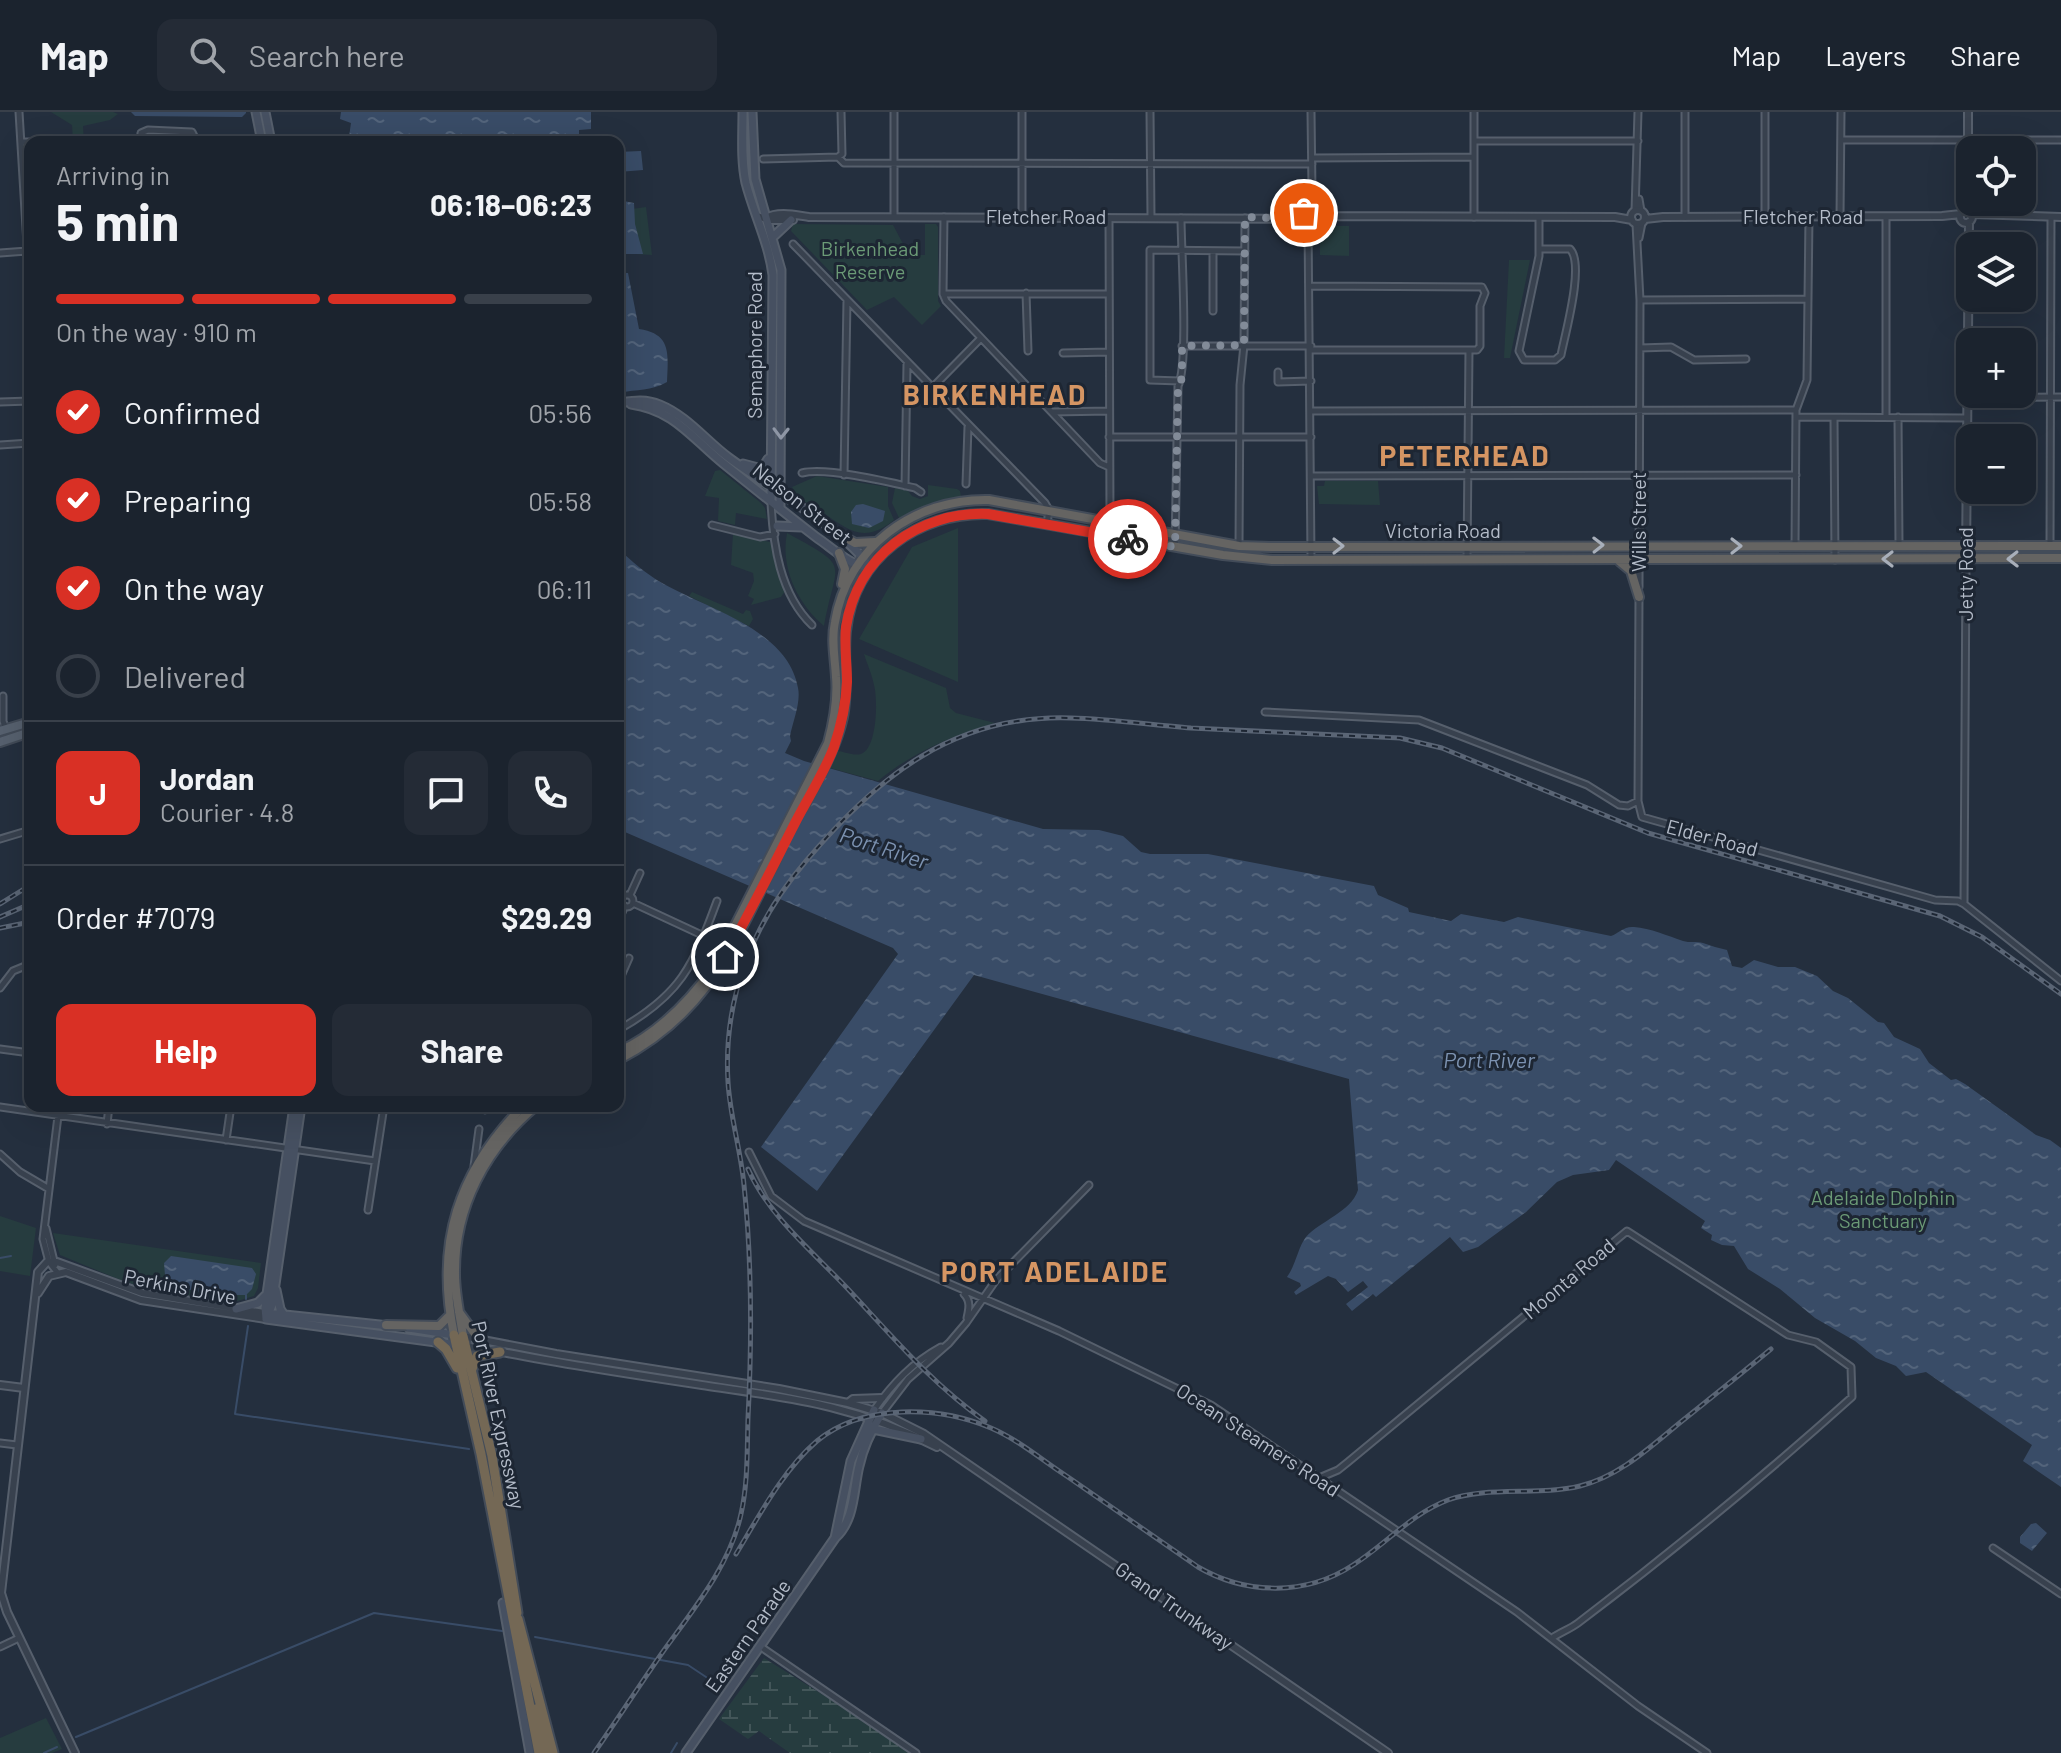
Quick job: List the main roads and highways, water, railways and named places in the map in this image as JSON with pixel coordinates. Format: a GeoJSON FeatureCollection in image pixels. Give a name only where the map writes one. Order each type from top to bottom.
{"type":"FeatureCollection","features":[{"type":"Feature","properties":{"kind":"highway","name":"Victoria Road"},"geometry":{"type":"LineString","coordinates":[[858,564],[877,542],[905,519],[950,503],[989,500],[1239,546],[2061,546]]}},
{"type":"Feature","properties":{"kind":"highway"},"geometry":{"type":"LineString","coordinates":[[834,733],[846,693],[846,629],[857,590],[870,568],[893,543],[937,520],[980,514],[1223,555],[1272,560],[1271,547]]}},
{"type":"Feature","properties":{"kind":"highway"},"geometry":{"type":"LineString","coordinates":[[828,528],[855,543],[877,542]]}},
{"type":"Feature","properties":{"kind":"highway"},"geometry":{"type":"LineString","coordinates":[[624,1049],[644,1038],[690,998],[714,967],[830,756],[836,703],[832,620],[845,569],[839,553]]}},
{"type":"Feature","properties":{"kind":"highway","name":"Victoria Road"},"geometry":{"type":"LineString","coordinates":[[1272,560],[2061,558]]}},
{"type":"Feature","properties":{"kind":"highway"},"geometry":{"type":"LineString","coordinates":[[1617,559],[1631,571],[1639,597]]}},
{"type":"Feature","properties":{"kind":"highway"},"geometry":{"type":"LineString","coordinates":[[833,636],[839,603],[858,564]]}},
{"type":"Feature","properties":{"kind":"highway"},"geometry":{"type":"LineString","coordinates":[[624,1057],[672,1025],[695,1002],[717,972],[730,942]]}},
{"type":"Feature","properties":{"kind":"highway","name":"Port River Expressway"},"geometry":{"type":"LineString","coordinates":[[517,1112],[501,1128],[474,1167],[462,1192],[448,1248],[447,1290],[455,1313],[470,1408],[538,1737],[545,1753]]}},
{"type":"Feature","properties":{"kind":"highway","name":"Port River Expressway"},"geometry":{"type":"LineString","coordinates":[[455,1313],[457,1248],[471,1191],[490,1154],[506,1133],[529,1112]]}},
{"type":"Feature","properties":{"kind":"highway"},"geometry":{"type":"LineString","coordinates":[[386,1325],[439,1326],[455,1313],[478,1338]]}},
{"type":"Feature","properties":{"kind":"highway","name":"Port River Expressway"},"geometry":{"type":"LineString","coordinates":[[460,1340],[492,1456],[539,1753]]}},
{"type":"Feature","properties":{"kind":"highway"},"geometry":{"type":"LineString","coordinates":[[438,1342],[455,1364],[465,1401],[470,1408]]}},
{"type":"Feature","properties":{"kind":"highway"},"geometry":{"type":"LineString","coordinates":[[471,1372],[477,1356],[501,1352]]}},
{"type":"Feature","properties":{"kind":"highway"},"geometry":{"type":"LineString","coordinates":[[495,1528],[503,1603]]}},
{"type":"Feature","properties":{"kind":"highway"},"geometry":{"type":"LineString","coordinates":[[518,1619],[553,1753]]}},
{"type":"Feature","properties":{"kind":"main road"},"geometry":{"type":"LineString","coordinates":[[256,112],[261,136]]}},
{"type":"Feature","properties":{"kind":"main road"},"geometry":{"type":"LineString","coordinates":[[265,112],[270,136]]}},
{"type":"Feature","properties":{"kind":"main road","name":"Semaphore Road"},"geometry":{"type":"LineString","coordinates":[[743,112],[743,166],[768,247],[773,275],[771,501]]}},
{"type":"Feature","properties":{"kind":"main road","name":"Semaphore Road"},"geometry":{"type":"LineString","coordinates":[[752,112],[755,179],[779,258],[782,284],[780,508]]}},
{"type":"Feature","properties":{"kind":"main road"},"geometry":{"type":"LineString","coordinates":[[773,237],[791,220]]}},
{"type":"Feature","properties":{"kind":"main road","name":"Nelson Street"},"geometry":{"type":"LineString","coordinates":[[624,402],[643,400],[665,407],[691,425],[726,457],[828,528],[858,564]]}},
{"type":"Feature","properties":{"kind":"main road","name":"Nelson Street"},"geometry":{"type":"LineString","coordinates":[[624,404],[656,409],[675,420],[804,527],[839,553],[870,568]]}},
{"type":"Feature","properties":{"kind":"main road"},"geometry":{"type":"LineString","coordinates":[[726,457],[762,469],[770,454]]}},
{"type":"Feature","properties":{"kind":"main road"},"geometry":{"type":"LineString","coordinates":[[776,530],[804,527]]}},
{"type":"Feature","properties":{"kind":"main road"},"geometry":{"type":"LineString","coordinates":[[4,735],[24,725]]}},
{"type":"Feature","properties":{"kind":"main road"},"geometry":{"type":"LineString","coordinates":[[4,735],[24,733]]}},
{"type":"Feature","properties":{"kind":"main road"},"geometry":{"type":"LineString","coordinates":[[292,1149],[294,1112]]}},
{"type":"Feature","properties":{"kind":"main road"},"geometry":{"type":"LineString","coordinates":[[267,1315],[300,1112]]}},
{"type":"Feature","properties":{"kind":"main road"},"geometry":{"type":"LineString","coordinates":[[236,1309],[258,1303],[272,1290]]}},
{"type":"Feature","properties":{"kind":"main road"},"geometry":{"type":"LineString","coordinates":[[272,1290],[284,1315]]}},
{"type":"Feature","properties":{"kind":"main road","name":"Perkins Drive"},"geometry":{"type":"LineString","coordinates":[[267,1315],[386,1325],[460,1340]]}},
{"type":"Feature","properties":{"kind":"main road","name":"Perkins Drive"},"geometry":{"type":"LineString","coordinates":[[267,1315],[438,1342],[460,1340]]}},
{"type":"Feature","properties":{"kind":"main road","name":"Eastern Parade"},"geometry":{"type":"LineString","coordinates":[[686,1753],[843,1530],[876,1415],[851,1461],[835,1538]]}},
{"type":"Feature","properties":{"kind":"main road"},"geometry":{"type":"LineString","coordinates":[[873,1429],[921,1439]]}},
{"type":"Feature","properties":{"kind":"main road"},"geometry":{"type":"LineString","coordinates":[[503,1603],[530,1753]]}},
{"type":"Feature","properties":{"kind":"water"},"geometry":{"type":"Polygon","coordinates":[[[131,112],[246,113],[242,117],[135,116],[131,112]]]}},
{"type":"Feature","properties":{"kind":"water"},"geometry":{"type":"Polygon","coordinates":[[[341,112],[591,112],[591,129],[579,130],[579,136],[349,136],[351,123],[340,119],[341,112]]]}},
{"type":"Feature","properties":{"kind":"water"},"geometry":{"type":"Polygon","coordinates":[[[641,151],[643,170],[624,172],[624,152],[641,151]]]}},
{"type":"Feature","properties":{"kind":"water"},"geometry":{"type":"Polygon","coordinates":[[[624,201],[634,203],[635,224],[643,254],[624,254],[624,201]]]}},
{"type":"Feature","properties":{"kind":"water"},"geometry":{"type":"Polygon","coordinates":[[[624,273],[628,273],[639,329],[657,335],[666,347],[667,382],[624,392],[624,273]]]}},
{"type":"Feature","properties":{"kind":"water"},"geometry":{"type":"Polygon","coordinates":[[[856,505],[885,511],[883,521],[869,528],[852,524],[851,512],[856,505]]]}},
{"type":"Feature","properties":{"kind":"water","name":"Port River"},"geometry":{"type":"Polygon","coordinates":[[[624,554],[656,579],[743,623],[779,650],[791,668],[799,693],[791,741],[785,753],[804,761],[1043,829],[1099,830],[1123,836],[1141,852],[1150,854],[1208,854],[1374,886],[1378,895],[1408,908],[1409,912],[1451,921],[1461,914],[1504,922],[1518,917],[1611,936],[1634,927],[1727,950],[1732,966],[1742,968],[1754,960],[1778,967],[1795,967],[1817,976],[1833,991],[1884,1023],[1894,1037],[1920,1049],[1929,1063],[1951,1080],[1965,1084],[2036,1135],[2061,1148],[2061,1487],[2023,1461],[2032,1445],[1926,1372],[1906,1376],[1896,1366],[1876,1358],[1855,1341],[1815,1318],[1780,1289],[1748,1269],[1734,1246],[1711,1240],[1712,1235],[1701,1228],[1705,1221],[1616,1160],[1609,1170],[1573,1175],[1557,1182],[1526,1212],[1478,1247],[1463,1252],[1450,1237],[1376,1297],[1373,1294],[1352,1311],[1346,1304],[1368,1287],[1363,1281],[1348,1292],[1336,1279],[1328,1276],[1296,1295],[1294,1292],[1301,1286],[1300,1283],[1287,1277],[1303,1241],[1349,1204],[1358,1190],[1349,1079],[974,975],[817,1191],[761,1147],[898,954],[893,948],[624,832],[624,554]]]}},
{"type":"Feature","properties":{"kind":"water"},"geometry":{"type":"Polygon","coordinates":[[[171,1256],[252,1268],[256,1274],[252,1289],[246,1295],[213,1295],[173,1286],[165,1275],[164,1263],[171,1256]]]}},
{"type":"Feature","properties":{"kind":"water"},"geometry":{"type":"Polygon","coordinates":[[[2036,1523],[2047,1533],[2032,1551],[2020,1543],[2020,1537],[2031,1524],[2036,1523]]]}},
{"type":"Feature","properties":{"kind":"waterway"},"geometry":{"type":"LineString","coordinates":[[0,1258],[11,1256]]}},
{"type":"Feature","properties":{"kind":"waterway"},"geometry":{"type":"LineString","coordinates":[[248,1326],[235,1414],[469,1449]]}},
{"type":"Feature","properties":{"kind":"waterway"},"geometry":{"type":"LineString","coordinates":[[76,1737],[374,1613],[502,1631]]}},
{"type":"Feature","properties":{"kind":"waterway"},"geometry":{"type":"LineString","coordinates":[[535,1637],[688,1665],[721,1687]]}},
{"type":"Feature","properties":{"kind":"waterway"},"geometry":{"type":"LineString","coordinates":[[671,1753],[677,1743]]}},
{"type":"Feature","properties":{"kind":"waterway"},"geometry":{"type":"LineString","coordinates":[[44,1753],[57,1747]]}},
{"type":"Feature","properties":{"kind":"railway"},"geometry":{"type":"LineString","coordinates":[[594,1753],[719,1570],[736,1533],[743,1502],[747,1466],[750,1272],[743,1172],[729,1095],[728,1051],[730,1021],[745,964],[770,910],[806,861],[861,803],[921,756],[954,739],[990,727],[1029,720],[1071,718],[1191,728],[1400,738],[1442,748],[1648,833],[1940,916],[1982,937],[2061,994]]}},
{"type":"Feature","properties":{"kind":"railway"},"geometry":{"type":"LineString","coordinates":[[0,904],[24,889]]}},
{"type":"Feature","properties":{"kind":"railway"},"geometry":{"type":"LineString","coordinates":[[0,917],[24,907]]}},
{"type":"Feature","properties":{"kind":"railway"},"geometry":{"type":"LineString","coordinates":[[0,928],[24,923]]}},
{"type":"Feature","properties":{"kind":"railway"},"geometry":{"type":"LineString","coordinates":[[748,1169],[767,1202],[792,1232],[930,1375],[985,1421]]}},
{"type":"Feature","properties":{"kind":"railway"},"geometry":{"type":"LineString","coordinates":[[736,1554],[782,1479],[817,1441],[856,1420],[879,1414],[925,1412],[970,1421],[1011,1438],[1198,1567],[1217,1576],[1256,1587],[1296,1587],[1335,1575],[1353,1565],[1410,1521],[1448,1500],[1479,1493],[1564,1489],[1608,1475],[1646,1450],[1771,1349]]}},
{"type":"Feature","properties":{"kind":"district","name":"BIRKENHEAD"},"geometry":{"type":"Point","coordinates":[995,395]}},
{"type":"Feature","properties":{"kind":"district","name":"PETERHEAD"},"geometry":{"type":"Point","coordinates":[1465,456]}},
{"type":"Feature","properties":{"kind":"district","name":"PORT ADELAIDE"},"geometry":{"type":"Point","coordinates":[1055,1272]}},
{"type":"Feature","properties":{"kind":"park label","name":"Birkenhead Reserve"},"geometry":{"type":"Point","coordinates":[870,260]}},
{"type":"Feature","properties":{"kind":"park label","name":"Adelaide Dolphin Sanctuary"},"geometry":{"type":"Point","coordinates":[1883,1210]}}]}
